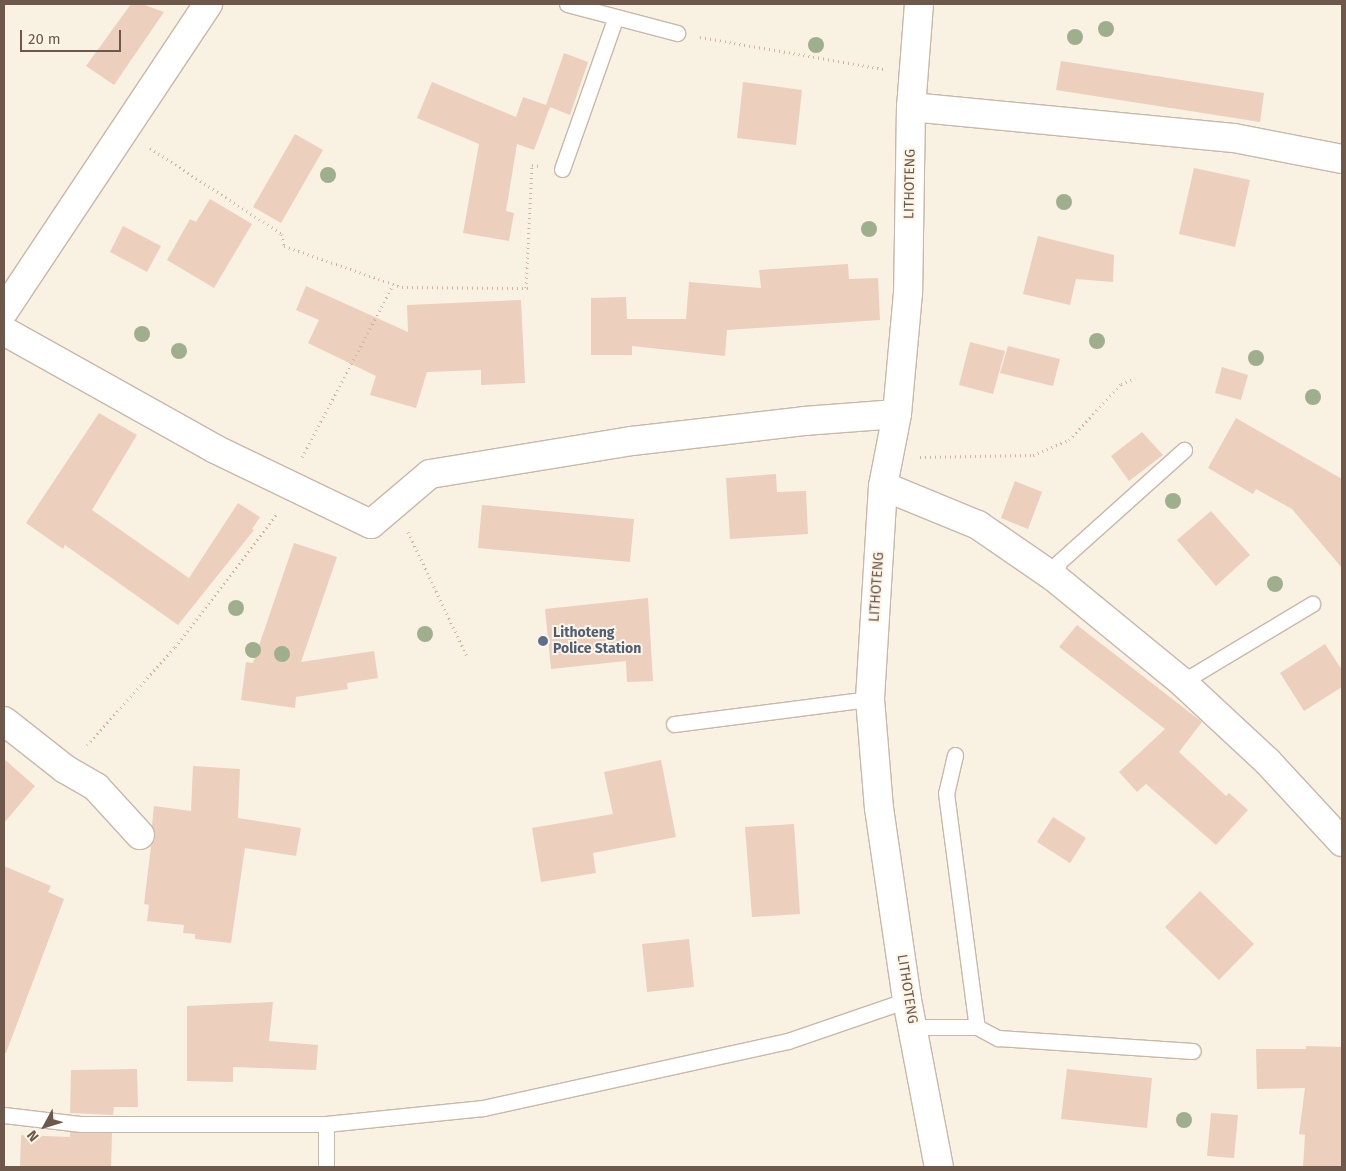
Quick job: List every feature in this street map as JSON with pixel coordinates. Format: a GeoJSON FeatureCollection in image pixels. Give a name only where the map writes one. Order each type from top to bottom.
{"type":"FeatureCollection","features":[{"type":"Feature","properties":{"kind":"street"},"geometry":{"type":"LineString","coordinates":[[4,311],[208,4]]}},
{"type":"Feature","properties":{"kind":"street","name":"LITHOTENG"},"geometry":{"type":"LineString","coordinates":[[919,4],[911,107],[908,293],[897,414],[883,486],[870,700],[879,808],[907,1000],[938,1167]]}},
{"type":"Feature","properties":{"kind":"street"},"geometry":{"type":"LineString","coordinates":[[911,107],[1234,138],[1342,159]]}},
{"type":"Feature","properties":{"kind":"street"},"geometry":{"type":"LineString","coordinates":[[4,331],[215,449],[371,524],[430,474],[632,441],[804,420],[897,414]]}},
{"type":"Feature","properties":{"kind":"street"},"geometry":{"type":"LineString","coordinates":[[883,486],[978,525],[1055,578],[1182,682],[1268,762],[1342,842]]}},
{"type":"Feature","properties":{"kind":"street"},"geometry":{"type":"LineString","coordinates":[[4,721],[65,769],[96,788],[140,835]]}},
{"type":"Feature","properties":{"kind":"lane"},"geometry":{"type":"LineString","coordinates":[[567,4],[615,19],[677,33]]}},
{"type":"Feature","properties":{"kind":"lane"},"geometry":{"type":"LineString","coordinates":[[562,169],[615,19]]}},
{"type":"Feature","properties":{"kind":"lane"},"geometry":{"type":"LineString","coordinates":[[1055,578],[1059,562],[1184,450]]}},
{"type":"Feature","properties":{"kind":"lane"},"geometry":{"type":"LineString","coordinates":[[1182,682],[1312,604]]}},
{"type":"Feature","properties":{"kind":"lane"},"geometry":{"type":"LineString","coordinates":[[674,724],[870,700]]}},
{"type":"Feature","properties":{"kind":"lane"},"geometry":{"type":"LineString","coordinates":[[955,756],[946,793],[977,1027]]}},
{"type":"Feature","properties":{"kind":"lane"},"geometry":{"type":"LineString","coordinates":[[4,1115],[81,1124],[326,1124],[483,1108],[788,1040],[907,1000]]}},
{"type":"Feature","properties":{"kind":"lane"},"geometry":{"type":"LineString","coordinates":[[913,1027],[977,1027],[998,1038],[1193,1052]]}},
{"type":"Feature","properties":{"kind":"lane"},"geometry":{"type":"LineString","coordinates":[[326,1124],[326,1167]]}},
{"type":"Feature","properties":{"kind":"path"},"geometry":{"type":"LineString","coordinates":[[677,33],[913,75]]}},
{"type":"Feature","properties":{"kind":"path"},"geometry":{"type":"LineString","coordinates":[[124,130],[282,234],[284,246],[393,285],[528,288],[532,165],[562,169]]}},
{"type":"Feature","properties":{"kind":"path"},"geometry":{"type":"LineString","coordinates":[[65,769],[175,647],[292,486],[393,285]]}},
{"type":"Feature","properties":{"kind":"path"},"geometry":{"type":"LineString","coordinates":[[890,451],[918,457],[1033,455],[1069,440],[1121,384],[1135,378]]}},
{"type":"Feature","properties":{"kind":"path"},"geometry":{"type":"LineString","coordinates":[[387,510],[413,538],[468,656]]}},
{"type":"Feature","properties":{"kind":"building"},"geometry":{"type":"Polygon","coordinates":[[[131,4],[142,4],[164,12],[114,85],[86,66],[131,4]]]}},
{"type":"Feature","properties":{"kind":"building"},"geometry":{"type":"Polygon","coordinates":[[[564,53],[588,62],[570,115],[550,107],[534,150],[517,144],[506,211],[514,213],[509,241],[463,233],[479,144],[417,118],[432,82],[516,117],[523,97],[546,105],[564,53]]]}},
{"type":"Feature","properties":{"kind":"building"},"geometry":{"type":"Polygon","coordinates":[[[1061,61],[1264,93],[1260,122],[1056,90],[1061,61]]]}},
{"type":"Feature","properties":{"kind":"building"},"geometry":{"type":"Polygon","coordinates":[[[743,82],[802,90],[796,145],[737,138],[743,82]]]}},
{"type":"Feature","properties":{"kind":"building"},"geometry":{"type":"Polygon","coordinates":[[[295,134],[323,150],[281,223],[253,207],[295,134]]]}},
{"type":"Feature","properties":{"kind":"building"},"geometry":{"type":"Polygon","coordinates":[[[1194,168],[1250,180],[1235,247],[1179,234],[1194,168]]]}},
{"type":"Feature","properties":{"kind":"building"},"geometry":{"type":"Polygon","coordinates":[[[210,199],[252,224],[214,288],[167,260],[190,219],[196,222],[210,199]]]}},
{"type":"Feature","properties":{"kind":"building"},"geometry":{"type":"Polygon","coordinates":[[[123,226],[161,246],[147,272],[110,252],[123,226]]]}},
{"type":"Feature","properties":{"kind":"building"},"geometry":{"type":"Polygon","coordinates":[[[1038,236],[1114,255],[1113,282],[1076,279],[1070,305],[1023,294],[1038,236]]]}},
{"type":"Feature","properties":{"kind":"building"},"geometry":{"type":"Polygon","coordinates":[[[848,264],[849,279],[878,278],[880,320],[727,330],[725,356],[632,346],[632,355],[591,355],[591,298],[626,297],[627,319],[686,319],[689,282],[761,288],[759,270],[848,264]]]}},
{"type":"Feature","properties":{"kind":"building"},"geometry":{"type":"Polygon","coordinates":[[[306,286],[408,332],[407,305],[521,300],[525,383],[481,385],[481,370],[427,372],[416,408],[370,395],[376,376],[308,343],[319,320],[296,310],[306,286]]]}},
{"type":"Feature","properties":{"kind":"building"},"geometry":{"type":"Polygon","coordinates":[[[970,342],[1005,351],[993,394],[959,385],[970,342]]]}},
{"type":"Feature","properties":{"kind":"building"},"geometry":{"type":"Polygon","coordinates":[[[1008,346],[1060,359],[1053,386],[1000,373],[1008,346]]]}},
{"type":"Feature","properties":{"kind":"building"},"geometry":{"type":"Polygon","coordinates":[[[1222,367],[1248,375],[1241,400],[1215,393],[1222,367]]]}},
{"type":"Feature","properties":{"kind":"building"},"geometry":{"type":"Polygon","coordinates":[[[99,413],[137,435],[92,510],[189,578],[238,503],[260,517],[252,529],[254,530],[178,625],[65,545],[63,549],[26,523],[99,413]]]}},
{"type":"Feature","properties":{"kind":"building"},"geometry":{"type":"Polygon","coordinates":[[[1236,418],[1342,479],[1342,568],[1292,509],[1256,489],[1253,494],[1208,468],[1236,418]]]}},
{"type":"Feature","properties":{"kind":"building"},"geometry":{"type":"Polygon","coordinates":[[[1142,432],[1163,455],[1129,481],[1111,456],[1142,432]]]}},
{"type":"Feature","properties":{"kind":"building"},"geometry":{"type":"Polygon","coordinates":[[[776,474],[777,492],[806,491],[808,534],[730,539],[726,478],[776,474]]]}},
{"type":"Feature","properties":{"kind":"building"},"geometry":{"type":"Polygon","coordinates":[[[1015,481],[1042,492],[1028,529],[1001,518],[1015,481]]]}},
{"type":"Feature","properties":{"kind":"building"},"geometry":{"type":"Polygon","coordinates":[[[482,505],[634,519],[630,562],[478,548],[482,505]]]}},
{"type":"Feature","properties":{"kind":"building"},"geometry":{"type":"Polygon","coordinates":[[[1211,511],[1250,555],[1216,586],[1177,540],[1211,511]]]}},
{"type":"Feature","properties":{"kind":"building"},"geometry":{"type":"Polygon","coordinates":[[[294,543],[337,557],[301,662],[374,651],[378,678],[347,683],[348,689],[296,697],[295,708],[241,700],[246,662],[253,663],[294,543]]]}},
{"type":"Feature","properties":{"kind":"building"},"geometry":{"type":"Polygon","coordinates":[[[648,598],[653,681],[627,682],[626,661],[551,669],[545,609],[648,598]]]}},
{"type":"Feature","properties":{"kind":"building"},"geometry":{"type":"Polygon","coordinates":[[[1077,625],[1202,722],[1179,752],[1226,796],[1229,793],[1248,810],[1216,845],[1146,784],[1137,792],[1119,772],[1165,729],[1059,647],[1077,625]]]}},
{"type":"Feature","properties":{"kind":"building"},"geometry":{"type":"Polygon","coordinates":[[[1325,644],[1342,670],[1342,687],[1304,711],[1280,673],[1325,644]]]}},
{"type":"Feature","properties":{"kind":"building"},"geometry":{"type":"Polygon","coordinates":[[[4,759],[35,786],[4,823],[4,759]]]}},
{"type":"Feature","properties":{"kind":"building"},"geometry":{"type":"Polygon","coordinates":[[[661,760],[676,837],[593,853],[596,873],[541,882],[532,828],[613,814],[604,772],[661,760]]]}},
{"type":"Feature","properties":{"kind":"building"},"geometry":{"type":"Polygon","coordinates":[[[193,766],[240,769],[238,818],[301,828],[296,856],[245,848],[231,943],[195,939],[195,934],[183,933],[184,925],[147,921],[149,905],[144,904],[151,846],[155,839],[152,825],[154,806],[191,811],[193,766]]]}},
{"type":"Feature","properties":{"kind":"building"},"geometry":{"type":"Polygon","coordinates":[[[1053,817],[1086,838],[1070,863],[1037,842],[1053,817]]]}},
{"type":"Feature","properties":{"kind":"building"},"geometry":{"type":"Polygon","coordinates":[[[794,824],[800,914],[752,917],[745,827],[794,824]]]}},
{"type":"Feature","properties":{"kind":"building"},"geometry":{"type":"Polygon","coordinates":[[[4,866],[51,886],[48,892],[64,899],[6,1053],[4,1053],[4,866]]]}},
{"type":"Feature","properties":{"kind":"building"},"geometry":{"type":"Polygon","coordinates":[[[1200,891],[1254,944],[1219,980],[1165,927],[1200,891]]]}},
{"type":"Feature","properties":{"kind":"building"},"geometry":{"type":"Polygon","coordinates":[[[689,939],[694,987],[647,992],[642,944],[689,939]]]}},
{"type":"Feature","properties":{"kind":"building"},"geometry":{"type":"Polygon","coordinates":[[[273,1002],[269,1041],[318,1045],[316,1070],[233,1067],[233,1082],[187,1081],[187,1006],[273,1002]]]}},
{"type":"Feature","properties":{"kind":"building"},"geometry":{"type":"Polygon","coordinates":[[[1306,1046],[1342,1047],[1342,1167],[1303,1167],[1305,1135],[1299,1134],[1305,1088],[1257,1089],[1256,1049],[1306,1049],[1306,1046]]]}},
{"type":"Feature","properties":{"kind":"building"},"geometry":{"type":"Polygon","coordinates":[[[137,1069],[138,1107],[114,1107],[113,1115],[70,1113],[71,1070],[137,1069]]]}},
{"type":"Feature","properties":{"kind":"building"},"geometry":{"type":"Polygon","coordinates":[[[1067,1069],[1152,1078],[1147,1128],[1061,1119],[1067,1069]]]}},
{"type":"Feature","properties":{"kind":"building"},"geometry":{"type":"Polygon","coordinates":[[[1211,1113],[1238,1115],[1234,1158],[1207,1156],[1211,1113]]]}},
{"type":"Feature","properties":{"kind":"building"},"geometry":{"type":"Polygon","coordinates":[[[70,1132],[112,1133],[111,1167],[20,1167],[21,1135],[70,1137],[70,1132]]]}},
{"type":"Feature","properties":{"kind":"place","name":"Lithoteng Police Station"},"geometry":{"type":"Point","coordinates":[543,641]}}]}
